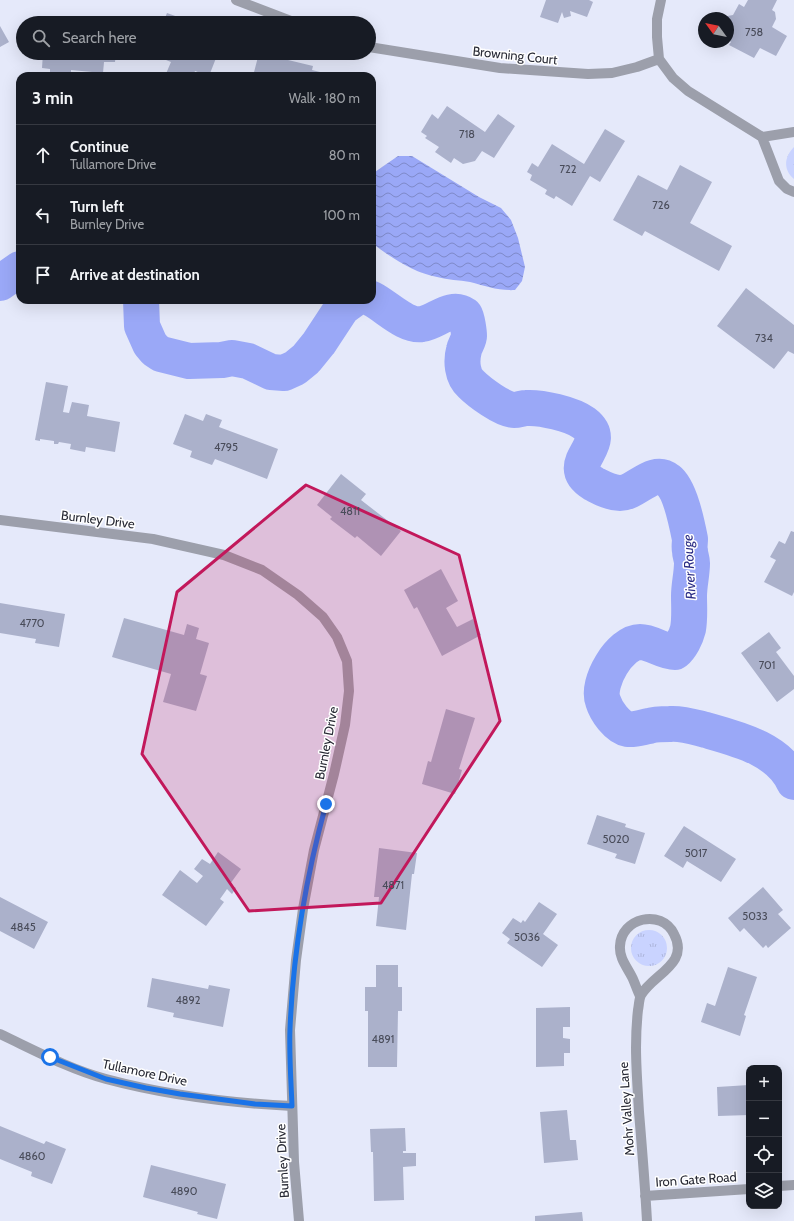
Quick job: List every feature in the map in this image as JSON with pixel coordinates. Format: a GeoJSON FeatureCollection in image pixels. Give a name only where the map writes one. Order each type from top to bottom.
{"type":"FeatureCollection","features":[{"type":"Feature","properties":{"kind":"street"},"geometry":{"type":"LineString","coordinates":[[236,0],[278,16]]}},
{"type":"Feature","properties":{"kind":"street"},"geometry":{"type":"LineString","coordinates":[[662,0],[657,19],[658,59],[673,78],[688,91],[762,137],[780,181],[787,189],[794,192]]}},
{"type":"Feature","properties":{"kind":"street","name":"Browning Court"},"geometry":{"type":"LineString","coordinates":[[376,48],[500,68],[588,74],[612,73],[637,67],[658,59]]}},
{"type":"Feature","properties":{"kind":"street"},"geometry":{"type":"LineString","coordinates":[[762,137],[794,132]]}},
{"type":"Feature","properties":{"kind":"street","name":"Burnley Drive"},"geometry":{"type":"LineString","coordinates":[[0,520],[153,539],[224,555],[262,570],[298,594],[323,617],[337,637],[347,661],[349,691],[345,725],[336,767],[314,850],[302,909],[290,1030],[294,1162],[299,1221]]}},
{"type":"Feature","properties":{"kind":"street"},"geometry":{"type":"LineString","coordinates":[[653,919],[662,922],[672,931],[678,945],[678,952],[670,967],[649,984],[640,996],[621,957],[620,946],[625,931],[631,925],[641,920],[653,919]]}},
{"type":"Feature","properties":{"kind":"street","name":"Mohr Valley Lane"},"geometry":{"type":"LineString","coordinates":[[640,996],[635,1038],[647,1221]]}},
{"type":"Feature","properties":{"kind":"street","name":"Tullamore Drive"},"geometry":{"type":"LineString","coordinates":[[0,1034],[64,1064],[106,1079],[180,1094],[255,1104],[292,1106]]}},
{"type":"Feature","properties":{"kind":"street"},"geometry":{"type":"LineString","coordinates":[[782,1186],[794,1185]]}},
{"type":"Feature","properties":{"kind":"street","name":"Iron Gate Road"},"geometry":{"type":"LineString","coordinates":[[646,1196],[746,1188]]}},
{"type":"Feature","properties":{"kind":"highlighted area"},"geometry":{"type":"Polygon","coordinates":[[[306,485],[459,555],[500,721],[381,903],[249,911],[142,754],[177,592],[306,485]]]}},
{"type":"Feature","properties":{"kind":"green space"},"geometry":{"type":"Polygon","coordinates":[[[794,147],[794,179],[788,172],[786,163],[788,155],[794,147]]]}},
{"type":"Feature","properties":{"kind":"green space"},"geometry":{"type":"Polygon","coordinates":[[[652,930],[662,935],[666,941],[666,955],[662,961],[656,965],[646,966],[636,961],[632,955],[631,945],[636,935],[642,931],[652,930]]]}},
{"type":"Feature","properties":{"kind":"water"},"geometry":{"type":"Polygon","coordinates":[[[398,156],[412,156],[479,197],[501,208],[511,220],[518,238],[525,267],[522,281],[515,290],[498,289],[470,282],[428,275],[403,264],[376,246],[376,171],[398,156]]]}},
{"type":"Feature","properties":{"kind":"building"},"geometry":{"type":"Polygon","coordinates":[[[546,0],[589,0],[593,2],[587,17],[570,11],[571,16],[564,18],[562,12],[558,23],[540,17],[546,0]]]}},
{"type":"Feature","properties":{"kind":"building"},"geometry":{"type":"Polygon","coordinates":[[[748,0],[777,0],[772,10],[775,12],[776,19],[772,27],[787,36],[776,56],[760,48],[754,58],[734,48],[734,13],[739,4],[744,7],[748,0]]]}},
{"type":"Feature","properties":{"kind":"building"},"geometry":{"type":"Polygon","coordinates":[[[167,13],[175,16],[166,16],[167,13]]]}},
{"type":"Feature","properties":{"kind":"building"},"geometry":{"type":"Polygon","coordinates":[[[0,26],[9,42],[0,47],[0,26]]]}},
{"type":"Feature","properties":{"kind":"building"},"geometry":{"type":"Polygon","coordinates":[[[43,60],[115,60],[115,62],[104,62],[103,72],[71,70],[71,72],[50,72],[50,69],[42,68],[43,60]]]}},
{"type":"Feature","properties":{"kind":"building"},"geometry":{"type":"Polygon","coordinates":[[[166,60],[215,60],[211,72],[167,72],[171,62],[166,60]]]}},
{"type":"Feature","properties":{"kind":"building"},"geometry":{"type":"Polygon","coordinates":[[[257,60],[288,60],[313,66],[312,70],[320,72],[254,72],[257,60]]]}},
{"type":"Feature","properties":{"kind":"building"},"geometry":{"type":"Polygon","coordinates":[[[447,106],[485,132],[498,114],[515,126],[494,158],[482,151],[475,161],[463,164],[454,158],[451,163],[435,152],[439,147],[425,138],[427,136],[421,132],[432,114],[438,119],[447,106]]]}},
{"type":"Feature","properties":{"kind":"building"},"geometry":{"type":"Polygon","coordinates":[[[605,129],[625,141],[600,182],[590,176],[572,206],[556,196],[554,199],[545,194],[547,190],[530,180],[532,175],[527,172],[532,163],[538,167],[552,144],[584,164],[605,129]]]}},
{"type":"Feature","properties":{"kind":"building"},"geometry":{"type":"Polygon","coordinates":[[[680,165],[712,182],[690,223],[732,246],[719,271],[645,231],[642,236],[613,220],[638,175],[667,190],[680,165]]]}},
{"type":"Feature","properties":{"kind":"building"},"geometry":{"type":"Polygon","coordinates":[[[746,288],[794,325],[794,354],[788,351],[774,369],[717,326],[746,288]]]}},
{"type":"Feature","properties":{"kind":"building"},"geometry":{"type":"Polygon","coordinates":[[[46,382],[68,386],[63,412],[69,413],[72,402],[89,405],[87,416],[120,422],[115,452],[86,447],[85,452],[70,449],[71,444],[59,442],[58,444],[54,444],[54,441],[40,439],[40,441],[35,440],[46,382]]]}},
{"type":"Feature","properties":{"kind":"building"},"geometry":{"type":"Polygon","coordinates":[[[185,414],[203,421],[206,414],[222,420],[219,427],[278,449],[267,479],[215,459],[212,465],[190,457],[192,451],[173,444],[185,414]]]}},
{"type":"Feature","properties":{"kind":"building"},"geometry":{"type":"Polygon","coordinates":[[[341,474],[366,494],[361,500],[401,531],[381,556],[357,536],[355,538],[330,519],[332,517],[317,505],[341,474]]]}},
{"type":"Feature","properties":{"kind":"building"},"geometry":{"type":"Polygon","coordinates":[[[791,531],[794,532],[794,592],[792,596],[764,582],[776,560],[770,557],[779,541],[785,544],[791,531]]]}},
{"type":"Feature","properties":{"kind":"building"},"geometry":{"type":"Polygon","coordinates":[[[441,569],[458,601],[446,608],[457,627],[473,619],[481,635],[442,656],[417,607],[414,609],[404,590],[441,569]]]}},
{"type":"Feature","properties":{"kind":"building"},"geometry":{"type":"Polygon","coordinates":[[[0,603],[65,614],[59,647],[35,643],[36,639],[0,633],[0,603]]]}},
{"type":"Feature","properties":{"kind":"building"},"geometry":{"type":"Polygon","coordinates":[[[124,618],[184,635],[187,624],[199,628],[196,639],[209,643],[200,674],[207,676],[196,711],[163,702],[171,674],[112,657],[124,618]]]}},
{"type":"Feature","properties":{"kind":"building"},"geometry":{"type":"Polygon","coordinates":[[[769,632],[781,648],[776,652],[794,676],[794,689],[777,702],[741,653],[769,632]]]}},
{"type":"Feature","properties":{"kind":"building"},"geometry":{"type":"Polygon","coordinates":[[[446,709],[475,718],[459,769],[462,770],[455,794],[422,784],[428,761],[431,762],[446,709]]]}},
{"type":"Feature","properties":{"kind":"building"},"geometry":{"type":"Polygon","coordinates":[[[597,815],[626,824],[625,827],[645,833],[635,864],[615,858],[617,854],[587,844],[597,815]]]}},
{"type":"Feature","properties":{"kind":"building"},"geometry":{"type":"Polygon","coordinates":[[[684,826],[736,859],[721,882],[687,861],[683,868],[664,856],[684,826]]]}},
{"type":"Feature","properties":{"kind":"building"},"geometry":{"type":"Polygon","coordinates":[[[379,848],[417,853],[414,874],[412,874],[406,930],[376,926],[379,897],[374,897],[379,848]]]}},
{"type":"Feature","properties":{"kind":"building"},"geometry":{"type":"Polygon","coordinates":[[[218,852],[241,869],[230,884],[236,888],[232,894],[227,889],[220,899],[224,902],[206,926],[162,895],[180,870],[197,883],[203,876],[194,869],[202,859],[210,864],[218,852]]]}},
{"type":"Feature","properties":{"kind":"building"},"geometry":{"type":"Polygon","coordinates":[[[763,887],[783,910],[778,914],[791,928],[768,948],[766,945],[763,948],[744,928],[740,932],[728,918],[763,887]]]}},
{"type":"Feature","properties":{"kind":"building"},"geometry":{"type":"Polygon","coordinates":[[[0,897],[48,922],[34,949],[0,931],[0,897]]]}},
{"type":"Feature","properties":{"kind":"building"},"geometry":{"type":"Polygon","coordinates":[[[539,902],[557,914],[543,934],[558,945],[542,967],[507,943],[510,939],[502,933],[513,918],[521,923],[523,920],[525,922],[539,902]]]}},
{"type":"Feature","properties":{"kind":"building"},"geometry":{"type":"Polygon","coordinates":[[[376,965],[398,965],[398,987],[402,987],[402,1011],[398,1011],[397,1067],[368,1067],[368,1011],[365,1011],[365,987],[376,987],[376,965]]]}},
{"type":"Feature","properties":{"kind":"building"},"geometry":{"type":"Polygon","coordinates":[[[728,967],[757,977],[744,1015],[746,1016],[740,1036],[701,1022],[707,1003],[715,1006],[728,967]]]}},
{"type":"Feature","properties":{"kind":"building"},"geometry":{"type":"Polygon","coordinates":[[[152,978],[208,989],[209,985],[230,989],[223,1027],[173,1017],[174,1013],[147,1007],[152,978]]]}},
{"type":"Feature","properties":{"kind":"building"},"geometry":{"type":"Polygon","coordinates":[[[570,1007],[570,1027],[563,1027],[563,1038],[570,1039],[570,1053],[564,1053],[564,1066],[536,1067],[536,1008],[570,1007]]]}},
{"type":"Feature","properties":{"kind":"building"},"geometry":{"type":"Polygon","coordinates":[[[746,1085],[746,1115],[718,1116],[717,1087],[746,1085]]]}},
{"type":"Feature","properties":{"kind":"building"},"geometry":{"type":"Polygon","coordinates":[[[567,1110],[570,1140],[576,1140],[578,1160],[544,1163],[540,1112],[567,1110]]]}},
{"type":"Feature","properties":{"kind":"building"},"geometry":{"type":"Polygon","coordinates":[[[0,1126],[44,1144],[46,1141],[66,1149],[52,1184],[31,1176],[32,1172],[0,1159],[0,1126]]]}},
{"type":"Feature","properties":{"kind":"building"},"geometry":{"type":"Polygon","coordinates":[[[405,1128],[406,1151],[403,1151],[403,1153],[416,1153],[416,1166],[403,1167],[404,1200],[374,1201],[373,1152],[371,1152],[370,1129],[405,1128]]]}},
{"type":"Feature","properties":{"kind":"building"},"geometry":{"type":"Polygon","coordinates":[[[151,1165],[226,1184],[217,1219],[197,1214],[198,1212],[143,1197],[151,1165]]]}},
{"type":"Feature","properties":{"kind":"building"},"geometry":{"type":"Polygon","coordinates":[[[582,1212],[583,1221],[535,1221],[535,1216],[582,1212]]]}},
{"type":"Feature","properties":{"kind":"waterway","name":"River Rouge"},"geometry":{"type":"LineString","coordinates":[[0,283],[16,272]]}},
{"type":"Feature","properties":{"kind":"waterway","name":"River Rouge"},"geometry":{"type":"LineString","coordinates":[[376,301],[396,315],[416,324],[427,323],[454,312],[460,312],[465,315],[469,336],[464,350],[463,363],[464,373],[468,381],[491,400],[509,409],[514,410],[532,408],[548,410],[564,414],[584,423],[591,431],[593,439],[583,461],[582,469],[585,476],[594,484],[603,489],[620,493],[626,492],[656,477],[662,477],[668,480],[676,491],[682,507],[690,539],[692,571],[689,592],[688,629],[685,638],[675,652],[671,652],[644,642],[632,644],[625,649],[611,665],[606,674],[602,693],[604,705],[609,714],[624,728],[636,729],[656,724],[679,724],[706,730],[744,742],[768,753],[787,771],[794,782]]}},
{"type":"Feature","properties":{"kind":"waterway","name":"River Rouge"},"geometry":{"type":"LineString","coordinates":[[141,304],[142,326],[150,344],[161,354],[189,361],[222,360],[232,358],[248,361],[271,372],[284,373],[295,368],[306,359],[319,343],[342,308],[348,304]]}},
{"type":"Feature","properties":{"kind":"route"},"geometry":{"type":"LineString","coordinates":[[50,1057],[106,1079],[146,1088],[255,1104],[292,1106],[290,1030],[296,960],[302,909],[314,850],[326,804]]}}]}
